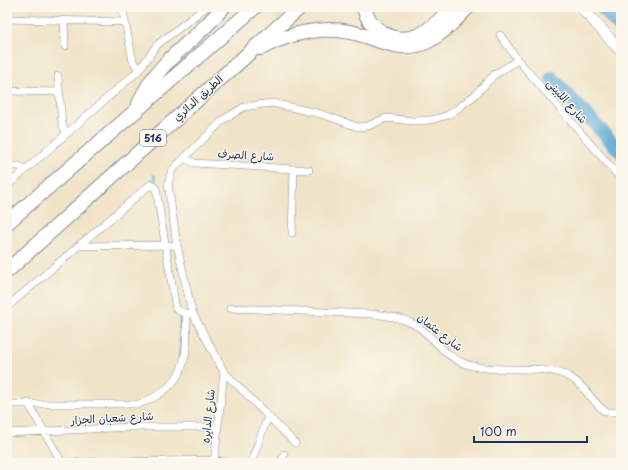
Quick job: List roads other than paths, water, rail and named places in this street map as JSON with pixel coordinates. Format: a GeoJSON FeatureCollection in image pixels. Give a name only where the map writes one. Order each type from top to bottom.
{"type":"FeatureCollection","features":[{"type":"Feature","properties":{"kind":"highway"},"geometry":{"type":"LineString","coordinates":[[138,108],[145,90],[159,70],[214,18],[223,7]]}},
{"type":"Feature","properties":{"kind":"highway"},"geometry":{"type":"LineString","coordinates":[[7,223],[255,7]]}},
{"type":"Feature","properties":{"kind":"highway","name":"الطريق الدائري"},"geometry":{"type":"LineString","coordinates":[[7,271],[300,7]]}},
{"type":"Feature","properties":{"kind":"highway"},"geometry":{"type":"LineString","coordinates":[[364,7],[372,25],[381,33],[393,38],[405,39],[417,36],[428,30],[453,7]]}},
{"type":"Feature","properties":{"kind":"highway"},"geometry":{"type":"LineString","coordinates":[[244,57],[277,40],[291,35],[315,30],[350,32],[401,47],[416,46],[427,42],[442,32],[468,7]]}},
{"type":"Feature","properties":{"kind":"main road"},"geometry":{"type":"LineString","coordinates":[[581,7],[621,51]]}},
{"type":"Feature","properties":{"kind":"street"},"geometry":{"type":"LineString","coordinates":[[122,7],[134,61],[139,70]]}},
{"type":"Feature","properties":{"kind":"street"},"geometry":{"type":"LineString","coordinates":[[7,186],[66,132],[139,70],[157,45],[206,7]]}},
{"type":"Feature","properties":{"kind":"street"},"geometry":{"type":"LineString","coordinates":[[7,19],[125,22]]}},
{"type":"Feature","properties":{"kind":"street"},"geometry":{"type":"LineString","coordinates":[[64,21],[64,46]]}},
{"type":"Feature","properties":{"kind":"street","name":"شارع اللبينى"},"geometry":{"type":"LineString","coordinates":[[500,35],[518,60],[621,179]]}},
{"type":"Feature","properties":{"kind":"street"},"geometry":{"type":"LineString","coordinates":[[7,404],[139,404],[153,399],[166,390],[176,379],[183,365],[187,350],[189,313],[176,245],[168,179],[172,170],[229,116],[254,105],[272,103],[321,114],[358,128],[368,126],[386,118],[417,122],[440,118],[457,109],[474,96],[494,75],[518,60]]}},
{"type":"Feature","properties":{"kind":"street"},"geometry":{"type":"LineString","coordinates":[[58,76],[62,124],[66,132]]}},
{"type":"Feature","properties":{"kind":"street"},"geometry":{"type":"LineString","coordinates":[[7,91],[59,92]]}},
{"type":"Feature","properties":{"kind":"street","name":"شارع الصرف"},"geometry":{"type":"LineString","coordinates":[[184,158],[194,163],[309,170]]}},
{"type":"Feature","properties":{"kind":"street"},"geometry":{"type":"LineString","coordinates":[[7,166],[16,166],[24,170]]}},
{"type":"Feature","properties":{"kind":"street"},"geometry":{"type":"LineString","coordinates":[[292,233],[294,169]]}},
{"type":"Feature","properties":{"kind":"street"},"geometry":{"type":"LineString","coordinates":[[7,307],[151,184],[156,188],[176,309],[189,313],[224,372],[295,443]]}},
{"type":"Feature","properties":{"kind":"street"},"geometry":{"type":"LineString","coordinates":[[78,246],[166,247],[176,245]]}},
{"type":"Feature","properties":{"kind":"street","name":"شارع عثمان"},"geometry":{"type":"LineString","coordinates":[[230,308],[372,314],[406,320],[421,329],[450,356],[464,363],[482,367],[557,372],[577,382],[603,410],[608,412],[621,412]]}},
{"type":"Feature","properties":{"kind":"street","name":"شارع الدايره"},"geometry":{"type":"LineString","coordinates":[[214,461],[224,372]]}},
{"type":"Feature","properties":{"kind":"street"},"geometry":{"type":"LineString","coordinates":[[28,403],[62,463],[214,461],[228,463]]}},
{"type":"Feature","properties":{"kind":"street"},"geometry":{"type":"LineString","coordinates":[[251,463],[268,416]]}},
{"type":"Feature","properties":{"kind":"street","name":"شارع شعبان الجزار"},"geometry":{"type":"LineString","coordinates":[[7,433],[132,427],[218,427]]}},
{"type":"Feature","properties":{"kind":"street"},"geometry":{"type":"LineString","coordinates":[[281,463],[284,454]]}},
{"type":"Feature","properties":{"kind":"water"},"geometry":{"type":"Polygon","coordinates":[[[593,7],[621,7],[621,38],[593,7]]]}},
{"type":"Feature","properties":{"kind":"waterway"},"geometry":{"type":"LineString","coordinates":[[552,78],[621,152]]}},
{"type":"Feature","properties":{"kind":"waterway"},"geometry":{"type":"LineString","coordinates":[[154,175],[156,185]]}},
{"type":"Feature","properties":{"kind":"waterway"},"geometry":{"type":"LineString","coordinates":[[180,312],[180,363]]}}]}
